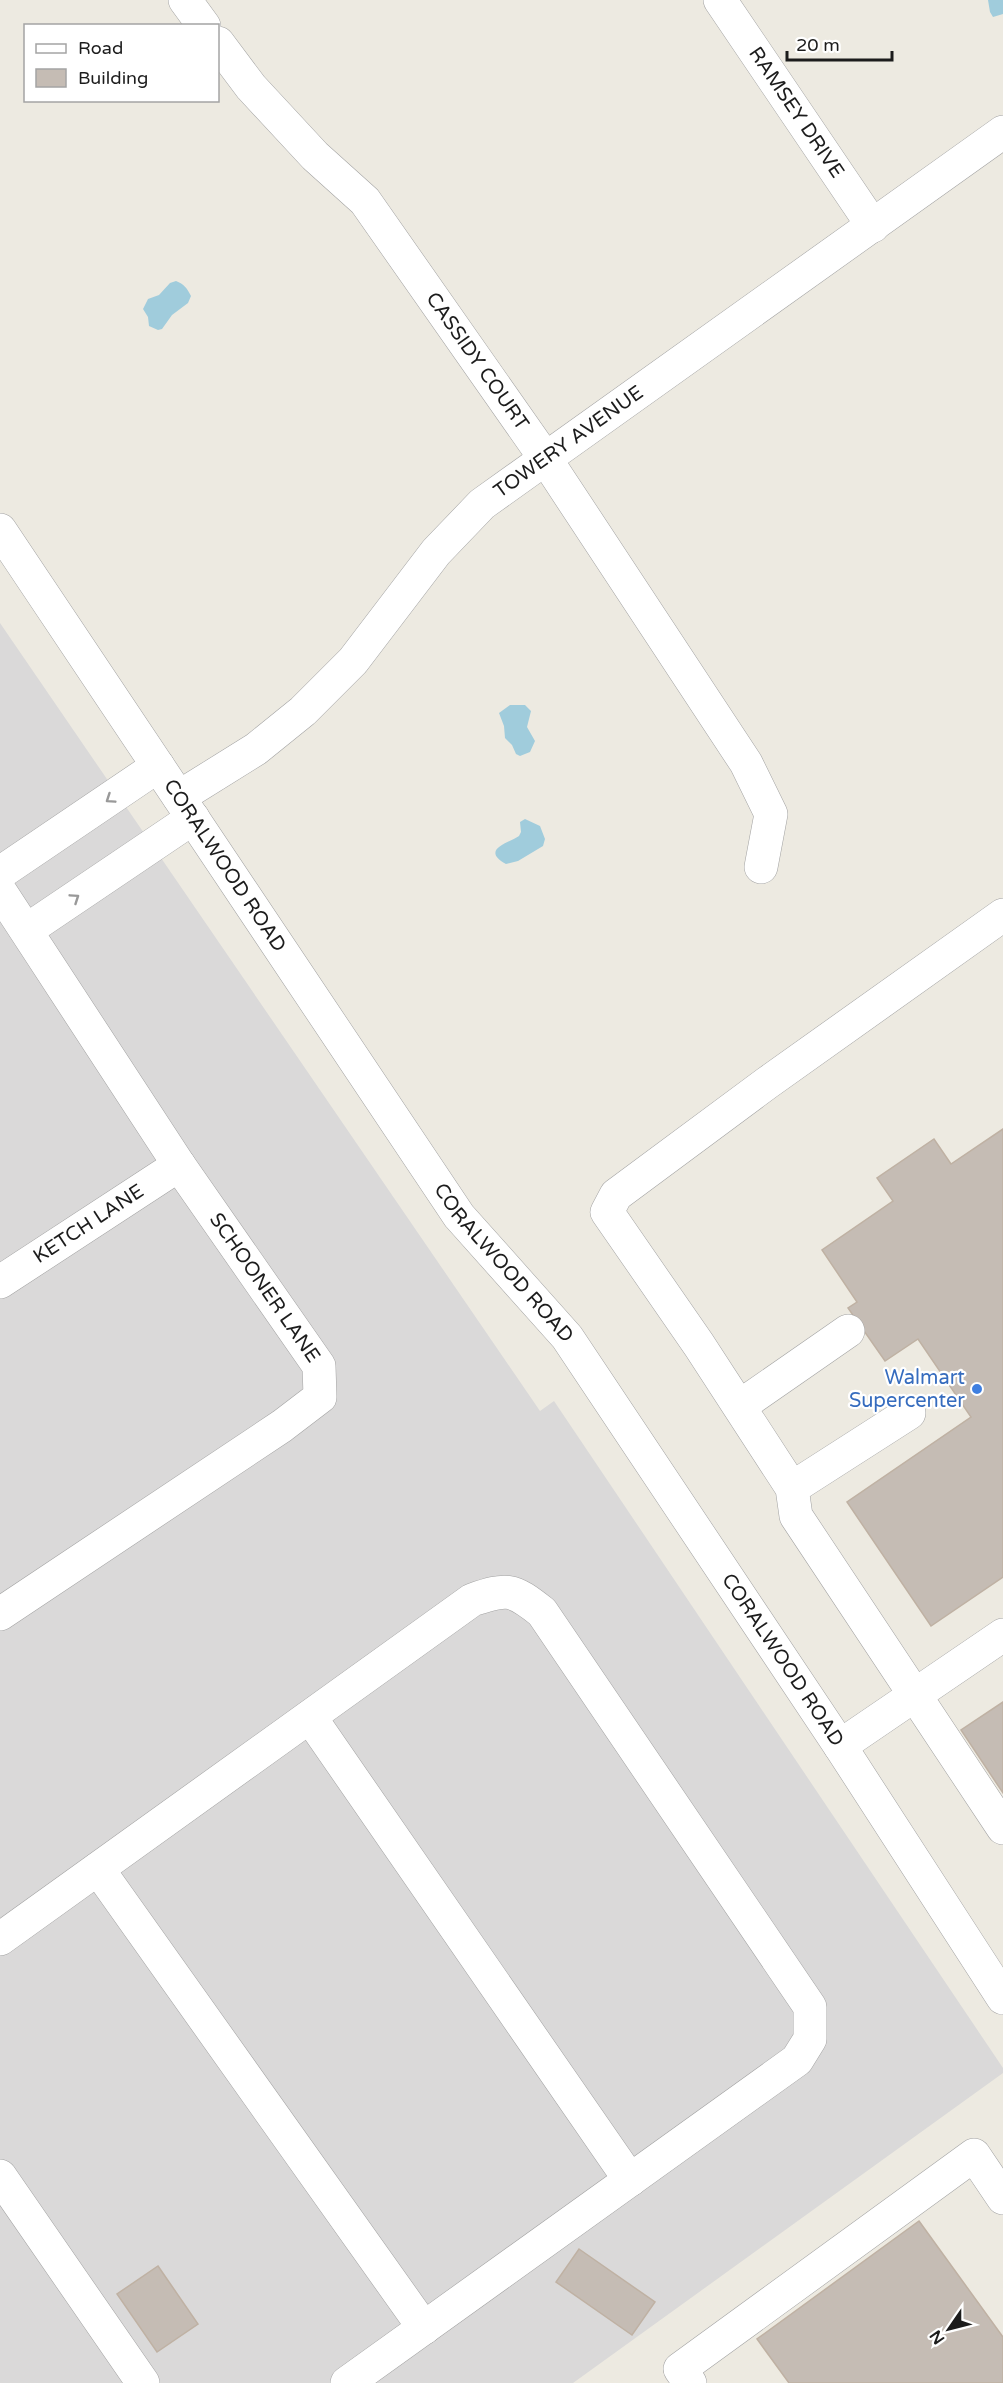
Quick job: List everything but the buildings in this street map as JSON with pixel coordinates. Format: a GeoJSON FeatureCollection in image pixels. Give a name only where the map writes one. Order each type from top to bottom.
{"type":"FeatureCollection","features":[{"type":"Feature","properties":{"kind":"street"},"geometry":{"type":"LineString","coordinates":[[185,0],[203,24]]}},
{"type":"Feature","properties":{"kind":"street","name":"RAMSEY DRIVE"},"geometry":{"type":"LineString","coordinates":[[720,0],[873,226]]}},
{"type":"Feature","properties":{"kind":"street","name":"CASSIDY COURT"},"geometry":{"type":"LineString","coordinates":[[219,44],[251,87],[315,156],[365,201],[545,458],[746,763],[771,814],[761,867]]}},
{"type":"Feature","properties":{"kind":"street","name":"TOWERY AVENUE"},"geometry":{"type":"LineString","coordinates":[[27,930],[186,807],[303,711],[353,661],[436,552],[482,504],[1003,132]]}},
{"type":"Feature","properties":{"kind":"street","name":"CORALWOOD ROAD"},"geometry":{"type":"LineString","coordinates":[[0,530],[459,1216],[567,1337],[840,1746],[1003,1998]]}},
{"type":"Feature","properties":{"kind":"street"},"geometry":{"type":"LineString","coordinates":[[0,873],[158,766]]}},
{"type":"Feature","properties":{"kind":"street","name":"SCHOONER LANE"},"geometry":{"type":"LineString","coordinates":[[0,891],[179,1165],[319,1366],[320,1397],[272,1433],[0,1614]]}},
{"type":"Feature","properties":{"kind":"street"},"geometry":{"type":"LineString","coordinates":[[1003,915],[616,1194],[607,1212],[740,1406],[792,1488],[796,1516],[1003,1828]]}},
{"type":"Feature","properties":{"kind":"street","name":"KETCH LANE"},"geometry":{"type":"LineString","coordinates":[[0,1282],[179,1165]]}},
{"type":"Feature","properties":{"kind":"street"},"geometry":{"type":"LineString","coordinates":[[740,1406],[848,1331]]}},
{"type":"Feature","properties":{"kind":"street"},"geometry":{"type":"LineString","coordinates":[[792,1488],[909,1413]]}},
{"type":"Feature","properties":{"kind":"street"},"geometry":{"type":"LineString","coordinates":[[0,1939],[472,1600],[496,1592],[520,1594],[542,1612],[810,2007],[810,2039],[797,2060],[347,2383]]}},
{"type":"Feature","properties":{"kind":"street"},"geometry":{"type":"LineString","coordinates":[[840,1746],[1003,1635]]}},
{"type":"Feature","properties":{"kind":"street"},"geometry":{"type":"LineString","coordinates":[[310,1717],[630,2180]]}},
{"type":"Feature","properties":{"kind":"street"},"geometry":{"type":"LineString","coordinates":[[98,1869],[424,2328]]}},
{"type":"Feature","properties":{"kind":"street"},"geometry":{"type":"LineString","coordinates":[[678,2378],[974,2155],[1003,2198]]}},
{"type":"Feature","properties":{"kind":"street"},"geometry":{"type":"LineString","coordinates":[[0,2176],[143,2383]]}},
{"type":"Feature","properties":{"kind":"shaded area"},"geometry":{"type":"Polygon","coordinates":[[[0,623],[540,1411],[554,1401],[1003,2068],[1003,2073],[573,2383],[0,2383],[0,623]]]}},
{"type":"Feature","properties":{"kind":"water"},"geometry":{"type":"Polygon","coordinates":[[[988,0],[1003,0],[1003,14],[993,17],[988,0]]]}},
{"type":"Feature","properties":{"kind":"water"},"geometry":{"type":"Polygon","coordinates":[[[176,281],[190,293],[188,303],[172,315],[162,329],[158,330],[149,326],[148,317],[143,309],[148,299],[159,295],[170,283],[176,281]]]}},
{"type":"Feature","properties":{"kind":"water"},"geometry":{"type":"Polygon","coordinates":[[[510,705],[525,705],[531,711],[527,727],[535,741],[530,752],[520,756],[505,738],[504,726],[499,713],[510,705]]]}},
{"type":"Feature","properties":{"kind":"water"},"geometry":{"type":"Polygon","coordinates":[[[525,819],[540,826],[545,839],[543,846],[518,861],[506,864],[498,859],[496,850],[519,836],[520,822],[525,819]]]}},
{"type":"Feature","properties":{"kind":"place","name":"Walmart Supercenter"},"geometry":{"type":"Point","coordinates":[977,1389]}}]}
